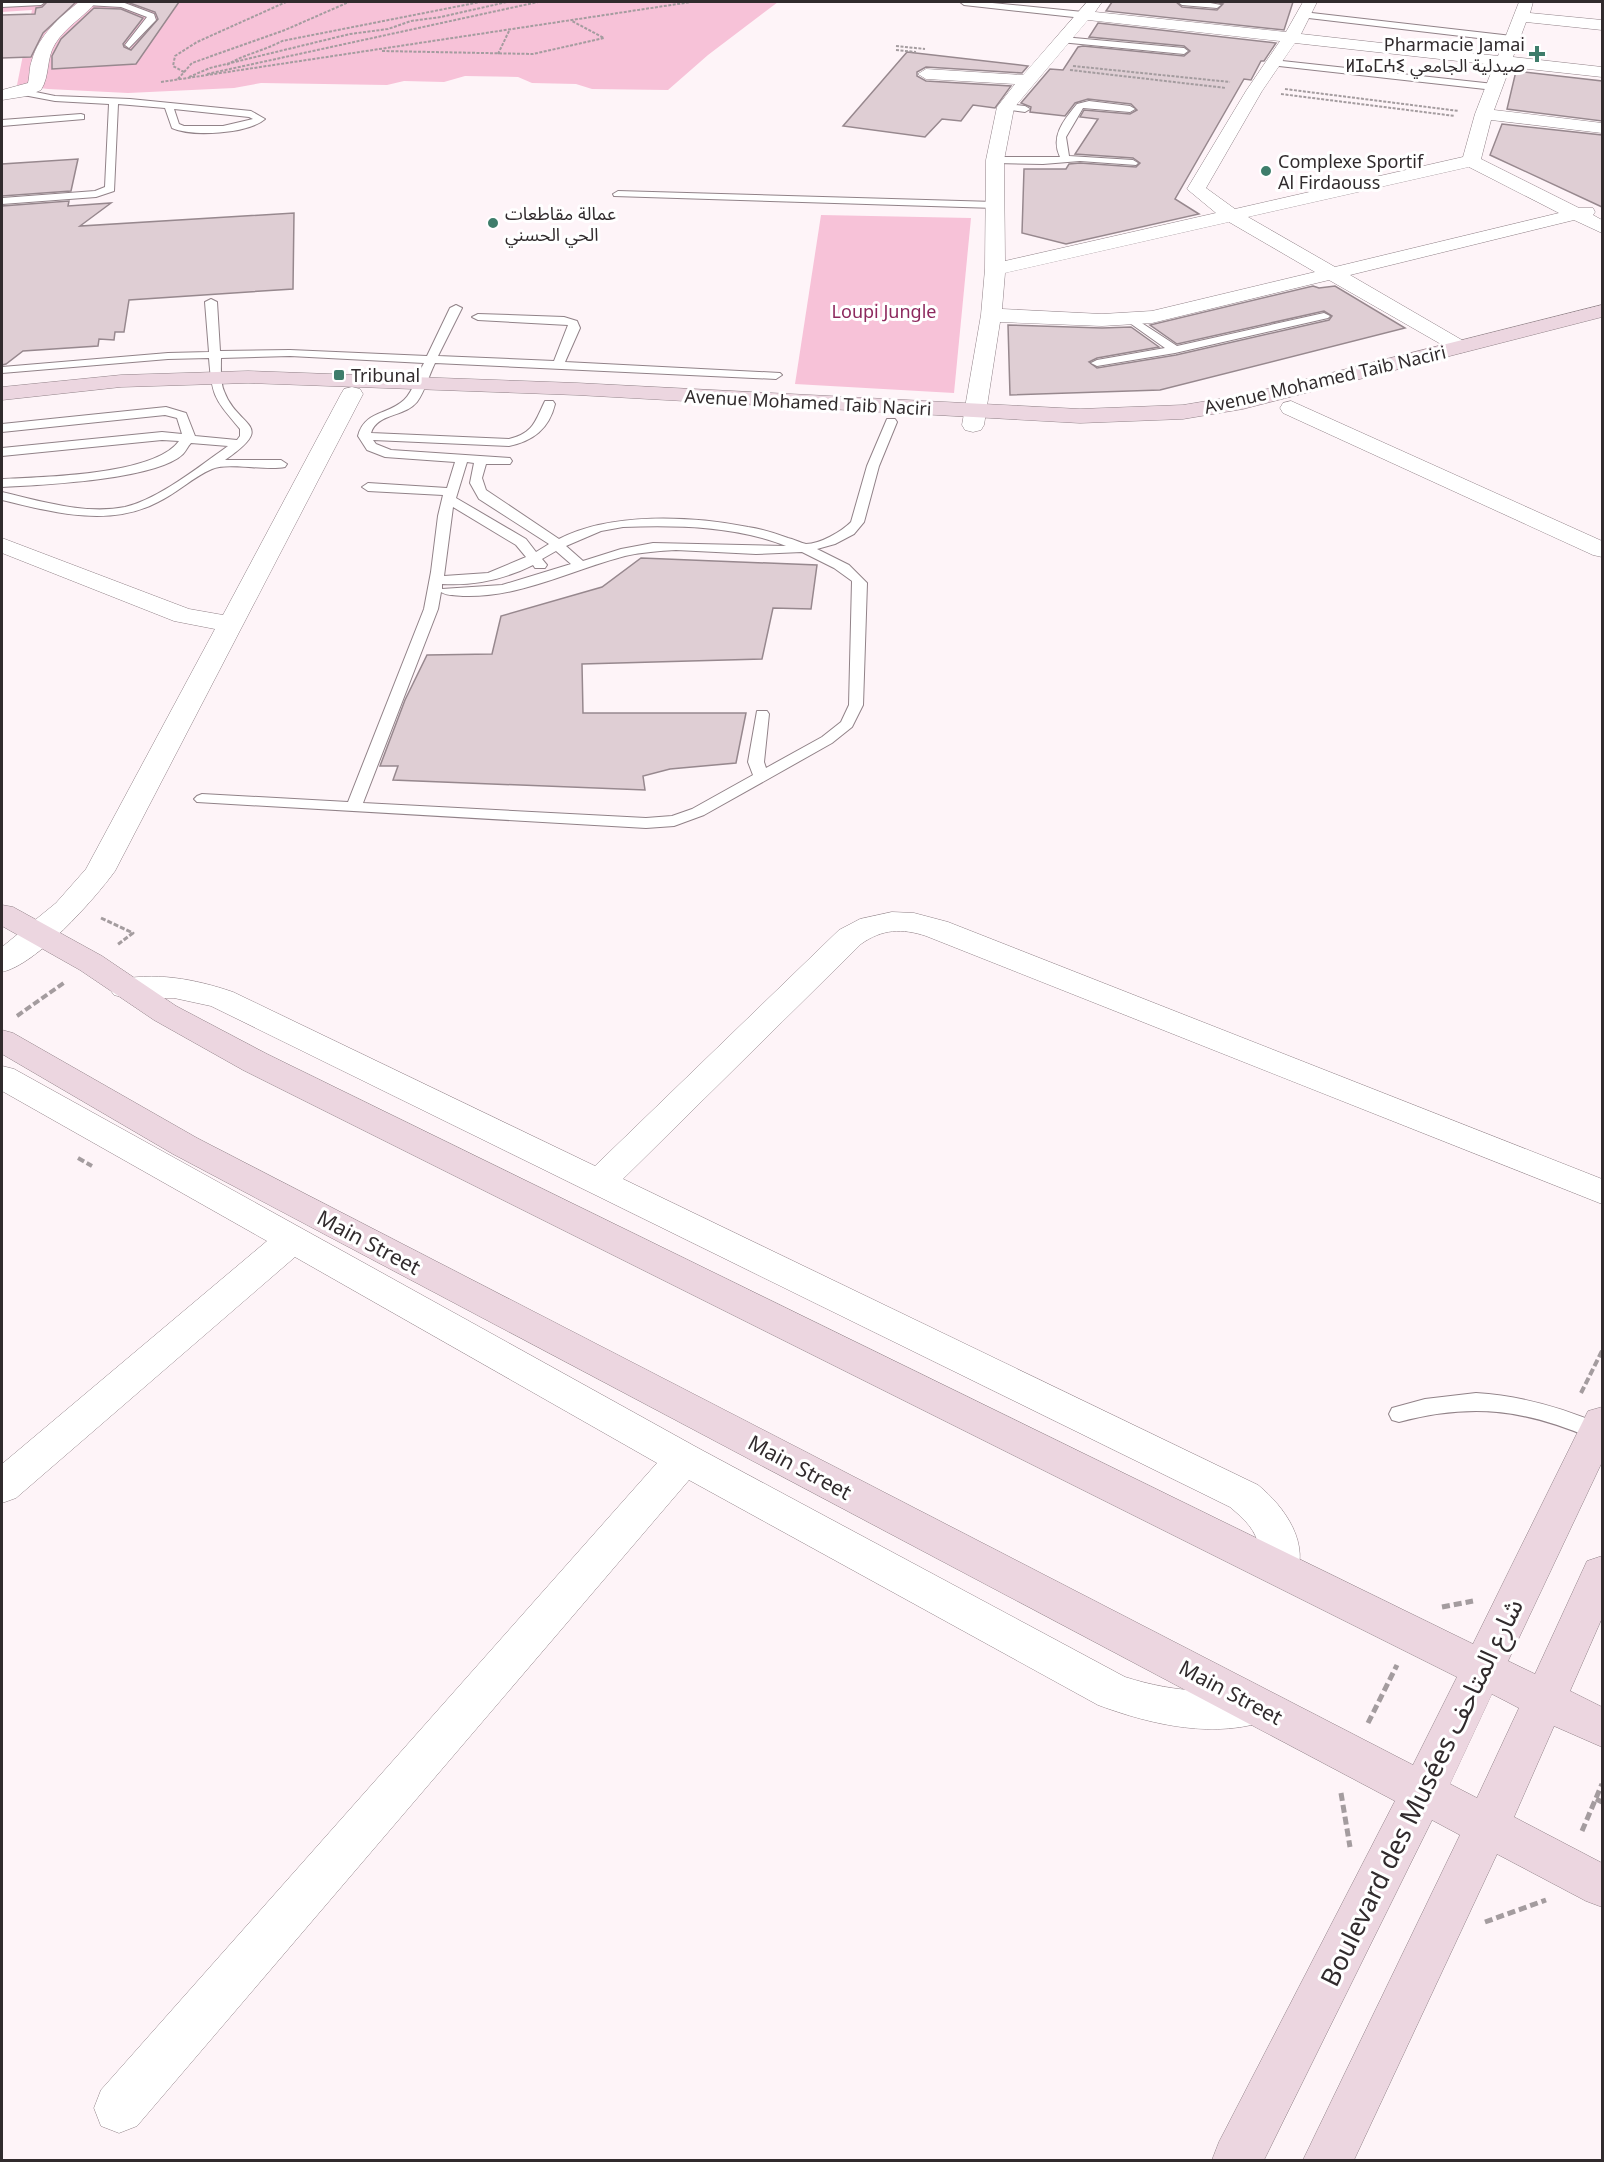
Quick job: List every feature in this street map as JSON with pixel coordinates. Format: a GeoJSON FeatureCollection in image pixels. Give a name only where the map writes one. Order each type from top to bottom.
{"type":"FeatureCollection","features":[{"type":"Feature","properties":{"kind":"street"},"geometry":{"type":"LineString","coordinates":[[2,95],[21,93],[37,84],[39,60],[51,37],[88,2]]}},
{"type":"Feature","properties":{"kind":"street"},"geometry":{"type":"LineString","coordinates":[[973,418],[995,269],[995,160],[997,140],[1006,107],[1095,2]]}},
{"type":"Feature","properties":{"kind":"street"},"geometry":{"type":"LineString","coordinates":[[1306,8],[1290,39],[1254,91],[1196,187],[1199,192],[1231,215],[1460,347]]}},
{"type":"Feature","properties":{"kind":"street"},"geometry":{"type":"LineString","coordinates":[[1471,161],[1483,117],[1524,9],[1602,25]]}},
{"type":"Feature","properties":{"kind":"street"},"geometry":{"type":"LineString","coordinates":[[1083,15],[1602,72]]}},
{"type":"Feature","properties":{"kind":"street"},"geometry":{"type":"LineString","coordinates":[[926,74],[1027,80]]}},
{"type":"Feature","properties":{"kind":"street"},"geometry":{"type":"LineString","coordinates":[[1483,117],[1602,128]]}},
{"type":"Feature","properties":{"kind":"street"},"geometry":{"type":"LineString","coordinates":[[995,269],[1471,161],[1602,227]]}},
{"type":"Feature","properties":{"kind":"street"},"geometry":{"type":"LineString","coordinates":[[990,315],[1102,320],[1152,317],[1578,215],[1602,207]]}},
{"type":"Feature","properties":{"kind":"street","name":"Avenue Mohamed Taib Naciri"},"geometry":{"type":"LineString","coordinates":[[2,406],[216,383],[248,377],[416,390],[549,404],[891,422],[973,418],[1115,416],[1203,409],[1243,402],[1602,311]]}},
{"type":"Feature","properties":{"kind":"street","name":"Avenue Mohamed Taib Naciri"},"geometry":{"type":"LineString","coordinates":[[2,394],[121,381],[216,383],[352,394],[416,390],[577,389],[973,418],[1081,429],[1152,428],[1221,421],[1291,408],[1602,327]]}},
{"type":"Feature","properties":{"kind":"street"},"geometry":{"type":"LineString","coordinates":[[248,377],[252,352]]}},
{"type":"Feature","properties":{"kind":"street"},"geometry":{"type":"LineString","coordinates":[[2,962],[41,934],[86,890],[100,871],[352,394]]}},
{"type":"Feature","properties":{"kind":"street"},"geometry":{"type":"LineString","coordinates":[[1291,408],[1602,550]]}},
{"type":"Feature","properties":{"kind":"street"},"geometry":{"type":"LineString","coordinates":[[3,547],[183,616],[231,624]]}},
{"type":"Feature","properties":{"kind":"street"},"geometry":{"type":"LineString","coordinates":[[2,914],[91,963],[125,988],[208,1038],[255,1062],[1602,1728]]}},
{"type":"Feature","properties":{"kind":"street"},"geometry":{"type":"LineString","coordinates":[[599,1182],[850,937],[870,925],[896,920],[910,921],[937,929],[1602,1192]]}},
{"type":"Feature","properties":{"kind":"street"},"geometry":{"type":"LineString","coordinates":[[125,988],[167,986],[205,993],[222,999],[1244,1496],[1270,1521],[1278,1537],[1281,1553],[1280,1569]]}},
{"type":"Feature","properties":{"kind":"street","name":"Main Street"},"geometry":{"type":"LineString","coordinates":[[2,1040],[185,1146],[1602,1886]]}},
{"type":"Feature","properties":{"kind":"street"},"geometry":{"type":"LineString","coordinates":[[2,1077],[684,1459],[1113,1692],[1149,1704],[1185,1710],[1222,1711],[1257,1706]]}},
{"type":"Feature","properties":{"kind":"street"},"geometry":{"type":"LineString","coordinates":[[2,1487],[292,1240]]}},
{"type":"Feature","properties":{"kind":"street","name":"Boulevard des Musées شارع المتاحف"},"geometry":{"type":"LineString","coordinates":[[1237,2160],[1423,1792],[1600,1427]]}},
{"type":"Feature","properties":{"kind":"street"},"geometry":{"type":"LineString","coordinates":[[119,2108],[684,1459]]}},
{"type":"Feature","properties":{"kind":"street"},"geometry":{"type":"LineString","coordinates":[[1328,2160],[1487,1826],[1602,1573]]}},
{"type":"Feature","properties":{"kind":"lane"},"geometry":{"type":"LineString","coordinates":[[2,4],[41,2]]}},
{"type":"Feature","properties":{"kind":"lane"},"geometry":{"type":"LineString","coordinates":[[88,2],[118,4],[151,16],[152,20],[129,45]]}},
{"type":"Feature","properties":{"kind":"lane"},"geometry":{"type":"LineString","coordinates":[[964,2],[1083,15]]}},
{"type":"Feature","properties":{"kind":"lane"},"geometry":{"type":"LineString","coordinates":[[1182,2],[1217,5]]}},
{"type":"Feature","properties":{"kind":"lane"},"geometry":{"type":"LineString","coordinates":[[1306,8],[1512,39]]}},
{"type":"Feature","properties":{"kind":"lane"},"geometry":{"type":"LineString","coordinates":[[2,12],[20,10]]}},
{"type":"Feature","properties":{"kind":"lane"},"geometry":{"type":"LineString","coordinates":[[1063,40],[1184,51]]}},
{"type":"Feature","properties":{"kind":"lane"},"geometry":{"type":"LineString","coordinates":[[1273,63],[1494,87]]}},
{"type":"Feature","properties":{"kind":"lane"},"geometry":{"type":"LineString","coordinates":[[21,93],[45,98],[117,101],[170,106],[251,114],[260,119],[244,126],[182,129],[176,126],[170,106]]}},
{"type":"Feature","properties":{"kind":"lane"},"geometry":{"type":"LineString","coordinates":[[2,201],[96,194],[110,189],[117,101]]}},
{"type":"Feature","properties":{"kind":"lane"},"geometry":{"type":"LineString","coordinates":[[1065,158],[1060,148],[1059,138],[1080,106],[1089,104],[1130,109]]}},
{"type":"Feature","properties":{"kind":"lane"},"geometry":{"type":"LineString","coordinates":[[1006,107],[1025,109]]}},
{"type":"Feature","properties":{"kind":"lane"},"geometry":{"type":"LineString","coordinates":[[1061,112],[1075,113]]}},
{"type":"Feature","properties":{"kind":"lane"},"geometry":{"type":"LineString","coordinates":[[2,123],[81,117]]}},
{"type":"Feature","properties":{"kind":"lane"},"geometry":{"type":"LineString","coordinates":[[995,160],[1043,161],[1065,158],[1133,163]]}},
{"type":"Feature","properties":{"kind":"lane"},"geometry":{"type":"LineString","coordinates":[[618,194],[996,205]]}},
{"type":"Feature","properties":{"kind":"lane"},"geometry":{"type":"LineString","coordinates":[[2,496],[94,512],[117,512],[149,502],[240,444],[246,436],[246,429],[224,403],[216,383],[211,302]]}},
{"type":"Feature","properties":{"kind":"lane"},"geometry":{"type":"LineString","coordinates":[[364,436],[368,424],[406,405],[416,390],[456,308]]}},
{"type":"Feature","properties":{"kind":"lane"},"geometry":{"type":"LineString","coordinates":[[1097,363],[1175,350],[1324,316]]}},
{"type":"Feature","properties":{"kind":"lane"},"geometry":{"type":"LineString","coordinates":[[478,317],[564,320],[573,323],[574,328],[558,365]]}},
{"type":"Feature","properties":{"kind":"lane"},"geometry":{"type":"LineString","coordinates":[[1131,319],[1175,350]]}},
{"type":"Feature","properties":{"kind":"lane"},"geometry":{"type":"LineString","coordinates":[[2,370],[252,352],[776,375]]}},
{"type":"Feature","properties":{"kind":"lane"},"geometry":{"type":"LineString","coordinates":[[364,436],[500,443],[518,441],[525,439],[538,428],[544,420],[549,404]]}},
{"type":"Feature","properties":{"kind":"lane"},"geometry":{"type":"LineString","coordinates":[[2,428],[166,411],[182,416],[190,429],[189,438],[169,456],[144,467],[122,473],[2,483]]}},
{"type":"Feature","properties":{"kind":"lane"},"geometry":{"type":"LineString","coordinates":[[436,585],[495,591],[549,578],[612,555],[653,547],[697,546],[775,550],[804,548],[832,540],[856,524],[875,458],[891,422]]}},
{"type":"Feature","properties":{"kind":"lane"},"geometry":{"type":"LineString","coordinates":[[2,452],[162,436],[240,444]]}},
{"type":"Feature","properties":{"kind":"lane"},"geometry":{"type":"LineString","coordinates":[[364,436],[371,447],[389,454],[506,461]]}},
{"type":"Feature","properties":{"kind":"lane"},"geometry":{"type":"LineString","coordinates":[[354,807],[425,628],[436,585],[440,535],[449,495],[462,459]]}},
{"type":"Feature","properties":{"kind":"lane"},"geometry":{"type":"LineString","coordinates":[[481,460],[475,478],[478,490],[558,544],[581,566]]}},
{"type":"Feature","properties":{"kind":"lane"},"geometry":{"type":"LineString","coordinates":[[210,464],[281,464]]}},
{"type":"Feature","properties":{"kind":"lane"},"geometry":{"type":"LineString","coordinates":[[368,487],[449,495],[510,535],[534,558],[549,578]]}},
{"type":"Feature","properties":{"kind":"lane"},"geometry":{"type":"LineString","coordinates":[[202,799],[660,823],[674,821],[698,812],[838,732],[853,714],[856,705],[860,583],[848,570],[778,537],[747,529],[640,523],[595,528],[489,577],[436,585]]}},
{"type":"Feature","properties":{"kind":"lane"},"geometry":{"type":"LineString","coordinates":[[762,714],[756,757],[762,777]]}},
{"type":"Feature","properties":{"kind":"lane"},"geometry":{"type":"LineString","coordinates":[[1399,1414],[1452,1401],[1500,1402],[1540,1409],[1600,1427]]}},
{"type":"Feature","properties":{"kind":"path"},"geometry":{"type":"LineString","coordinates":[[184,72],[173,66],[175,56],[197,42],[286,2]]}},
{"type":"Feature","properties":{"kind":"path"},"geometry":{"type":"LineString","coordinates":[[178,79],[192,63],[285,30],[349,2]]}},
{"type":"Feature","properties":{"kind":"path"},"geometry":{"type":"LineString","coordinates":[[226,65],[238,58],[265,51],[282,41],[480,2]]}},
{"type":"Feature","properties":{"kind":"path"},"geometry":{"type":"LineString","coordinates":[[185,78],[210,68],[350,34],[388,29],[411,21],[441,17],[507,2]]}},
{"type":"Feature","properties":{"kind":"path"},"geometry":{"type":"LineString","coordinates":[[193,78],[538,2]]}},
{"type":"Feature","properties":{"kind":"path"},"geometry":{"type":"LineString","coordinates":[[117,101],[134,90],[178,79],[691,2]]}},
{"type":"Feature","properties":{"kind":"path"},"geometry":{"type":"LineString","coordinates":[[370,51],[533,54],[604,38],[572,20]]}},
{"type":"Feature","properties":{"kind":"path"},"geometry":{"type":"LineString","coordinates":[[498,54],[509,30]]}},
{"type":"Feature","properties":{"kind":"path"},"geometry":{"type":"LineString","coordinates":[[896,50],[929,53]]}},
{"type":"Feature","properties":{"kind":"path"},"geometry":{"type":"LineString","coordinates":[[1040,66],[1483,117]]}},
{"type":"Feature","properties":{"kind":"path"},"geometry":{"type":"LineString","coordinates":[[72,1154],[101,1171]]}},
{"type":"Feature","properties":{"kind":"path"},"geometry":{"type":"LineString","coordinates":[[1596,1799],[1602,1802]]}},
{"type":"Feature","properties":{"kind":"green space"},"geometry":{"type":"Polygon","coordinates":[[[2,2],[778,2],[708,55],[668,90],[592,89],[576,84],[532,83],[518,77],[465,76],[444,82],[404,81],[387,85],[261,83],[234,88],[128,93],[17,85],[32,10],[2,12],[2,2]]]}},
{"type":"Feature","properties":{"kind":"green space","name":"Loupi Jungle"},"geometry":{"type":"Polygon","coordinates":[[[821,215],[971,218],[954,393],[795,384],[821,215]]]}},
{"type":"Feature","properties":{"kind":"building"},"geometry":{"type":"Polygon","coordinates":[[[47,2],[76,2],[43,33],[31,57],[2,58],[2,15],[35,14],[36,8],[42,7],[47,2]]]}},
{"type":"Feature","properties":{"kind":"building"},"geometry":{"type":"Polygon","coordinates":[[[127,2],[179,2],[136,64],[52,69],[52,56],[61,39],[94,8],[121,9],[143,18],[123,44],[131,50],[158,19],[155,12],[127,2]]]}},
{"type":"Feature","properties":{"kind":"building"},"geometry":{"type":"Polygon","coordinates":[[[1112,2],[1176,2],[1182,7],[1217,10],[1223,4],[1215,2],[1293,2],[1284,30],[1106,11],[1112,2]]]}},
{"type":"Feature","properties":{"kind":"building"},"geometry":{"type":"Polygon","coordinates":[[[1098,23],[1276,43],[1264,61],[1261,61],[1251,80],[1244,79],[1175,199],[1199,214],[1066,244],[1022,233],[1024,169],[1066,169],[1069,164],[1080,163],[1136,167],[1140,163],[1133,158],[1075,154],[1098,119],[1080,117],[1084,110],[1130,114],[1137,110],[1131,104],[1088,99],[1075,103],[1065,116],[1030,112],[1031,107],[1021,103],[1050,69],[1063,70],[1078,47],[1083,46],[1184,56],[1190,51],[1184,46],[1089,37],[1098,23]]]}},
{"type":"Feature","properties":{"kind":"building"},"geometry":{"type":"Polygon","coordinates":[[[907,52],[1028,66],[1022,73],[926,67],[917,72],[917,76],[926,81],[1011,86],[995,108],[973,105],[961,121],[942,119],[925,137],[843,126],[907,52]]]}},
{"type":"Feature","properties":{"kind":"building"},"geometry":{"type":"Polygon","coordinates":[[[1516,71],[1602,81],[1602,121],[1507,109],[1516,71]]]}},
{"type":"Feature","properties":{"kind":"building"},"geometry":{"type":"Polygon","coordinates":[[[1502,124],[1602,135],[1602,207],[1490,155],[1502,124]]]}},
{"type":"Feature","properties":{"kind":"building"},"geometry":{"type":"Polygon","coordinates":[[[78,159],[71,191],[2,196],[2,164],[78,159]]]}},
{"type":"Feature","properties":{"kind":"building"},"geometry":{"type":"Polygon","coordinates":[[[69,201],[68,206],[111,203],[80,226],[294,213],[293,289],[129,300],[124,332],[115,332],[114,340],[99,339],[98,346],[23,351],[2,365],[2,206],[69,201]]]}},
{"type":"Feature","properties":{"kind":"building"},"geometry":{"type":"Polygon","coordinates":[[[1313,286],[1319,288],[1335,286],[1405,328],[1160,390],[1010,395],[1008,325],[1131,327],[1159,347],[1097,358],[1089,362],[1097,368],[1176,355],[1329,320],[1332,316],[1324,311],[1177,344],[1150,325],[1313,286]]]}},
{"type":"Feature","properties":{"kind":"building"},"geometry":{"type":"Polygon","coordinates":[[[641,558],[817,565],[811,609],[773,608],[762,659],[582,664],[583,713],[746,713],[736,763],[670,769],[643,776],[645,790],[393,780],[398,766],[380,766],[405,700],[427,655],[492,654],[501,616],[602,587],[641,558]]]}},
{"type":"Feature","properties":{"kind":"place","name":"Pharmacie Jamai ⵍⵊⴰⵎⵄⵉ صيدلية الجامعي"},"geometry":{"type":"Point","coordinates":[1537,54]}},
{"type":"Feature","properties":{"kind":"place","name":"Complexe Sportif Al Firdaouss"},"geometry":{"type":"Point","coordinates":[1266,171]}},
{"type":"Feature","properties":{"kind":"place","name":"عمالة مقاطعات الحي الحسني"},"geometry":{"type":"Point","coordinates":[493,223]}},
{"type":"Feature","properties":{"kind":"place","name":"Tribunal"},"geometry":{"type":"Point","coordinates":[339,375]}}]}
